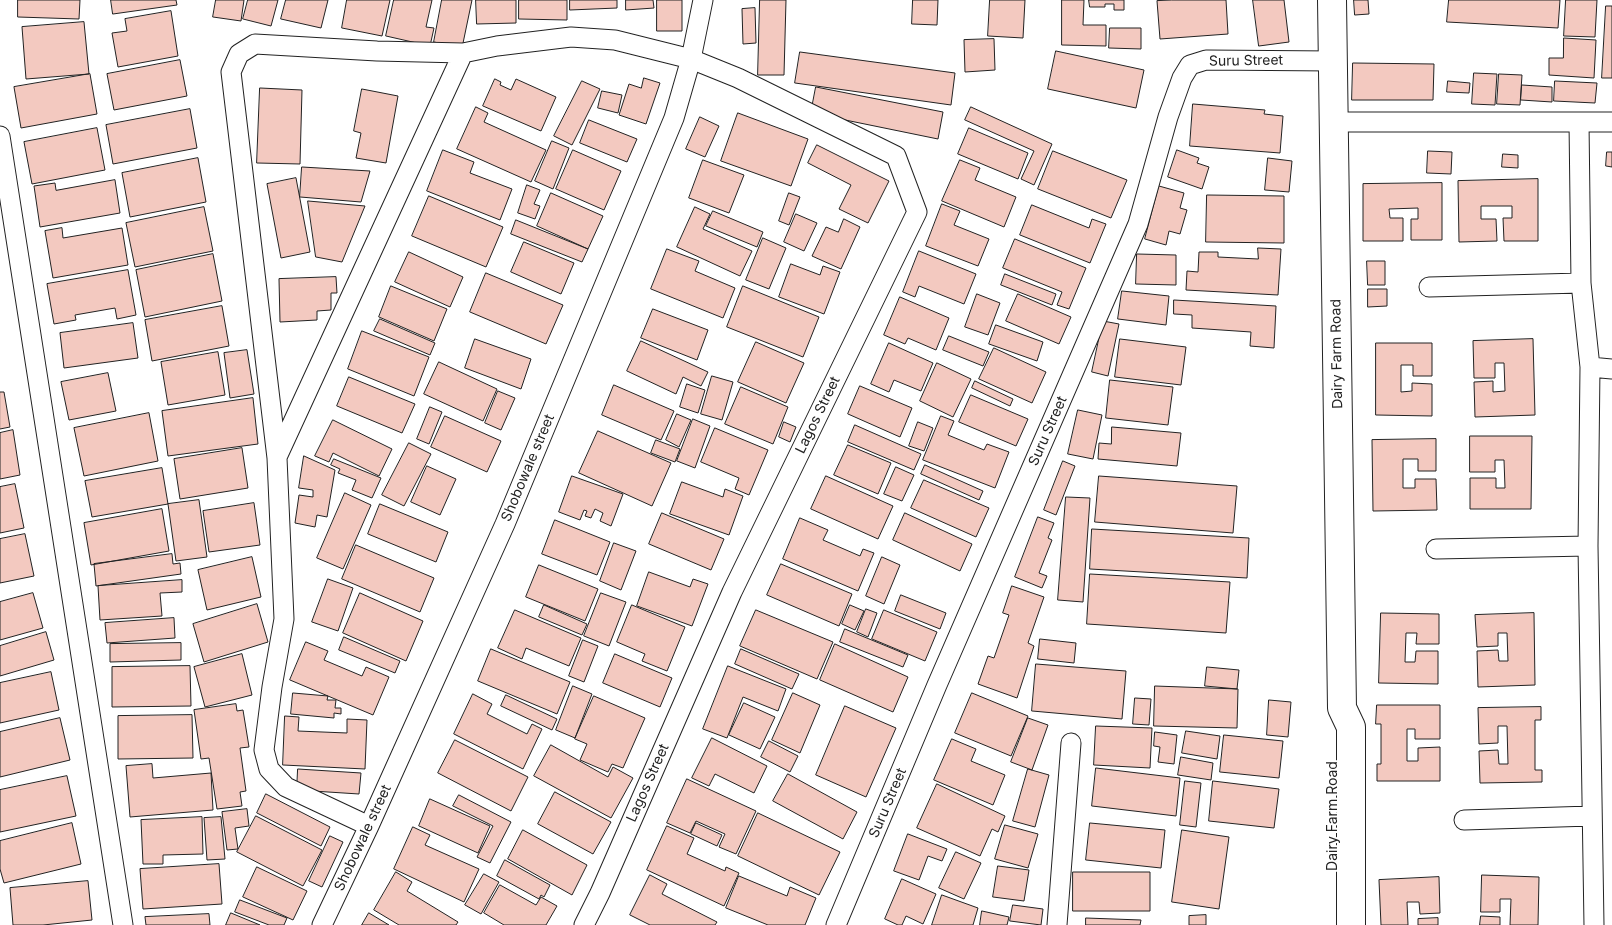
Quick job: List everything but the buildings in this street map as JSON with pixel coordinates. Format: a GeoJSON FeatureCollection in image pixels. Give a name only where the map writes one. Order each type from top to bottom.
{"type":"FeatureCollection","features":[{"type":"Feature","properties":{"kind":"main road","name":"Dairy Farm Road"},"geometry":{"type":"LineString","coordinates":[[1332,0],[1342,708],[1350,727],[1351,925]]}},
{"type":"Feature","properties":{"kind":"main road","name":"Dairy Farm Road"},"geometry":{"type":"LineString","coordinates":[[1333,925],[1333,729],[1342,708]]}},
{"type":"Feature","properties":{"kind":"street","name":"Shobowale street"},"geometry":{"type":"LineString","coordinates":[[322,925],[369,826],[509,514],[674,118],[691,59],[703,0]]}},
{"type":"Feature","properties":{"kind":"street","name":"Lagos Street"},"geometry":{"type":"LineString","coordinates":[[369,826],[286,787],[269,769],[264,750],[272,687],[284,618],[277,458],[232,72],[239,54],[254,44],[377,52],[463,53],[498,46],[571,37],[615,40],[644,47],[691,59],[738,78],[896,156],[916,212],[732,592],[604,884],[584,925]]}},
{"type":"Feature","properties":{"kind":"street"},"geometry":{"type":"LineString","coordinates":[[277,458],[463,53]]}},
{"type":"Feature","properties":{"kind":"street","name":"Suru Street"},"geometry":{"type":"LineString","coordinates":[[836,925],[937,685],[1138,224],[1168,117],[1182,78],[1190,66],[1206,60],[1333,61]]}},
{"type":"Feature","properties":{"kind":"street"},"geometry":{"type":"LineString","coordinates":[[1334,122],[1612,122]]}},
{"type":"Feature","properties":{"kind":"street"},"geometry":{"type":"LineString","coordinates":[[1579,122],[1581,284],[1590,367],[1588,546],[1594,925]]}},
{"type":"Feature","properties":{"kind":"street"},"geometry":{"type":"LineString","coordinates":[[0,136],[123,925]]}},
{"type":"Feature","properties":{"kind":"street"},"geometry":{"type":"LineString","coordinates":[[1429,287],[1581,284]]}},
{"type":"Feature","properties":{"kind":"street"},"geometry":{"type":"LineString","coordinates":[[1590,367],[1612,369]]}},
{"type":"Feature","properties":{"kind":"street"},"geometry":{"type":"LineString","coordinates":[[1436,549],[1588,546]]}},
{"type":"Feature","properties":{"kind":"street"},"geometry":{"type":"LineString","coordinates":[[1057,925],[1071,743]]}},
{"type":"Feature","properties":{"kind":"street"},"geometry":{"type":"LineString","coordinates":[[1464,820],[1592,816]]}}]}
